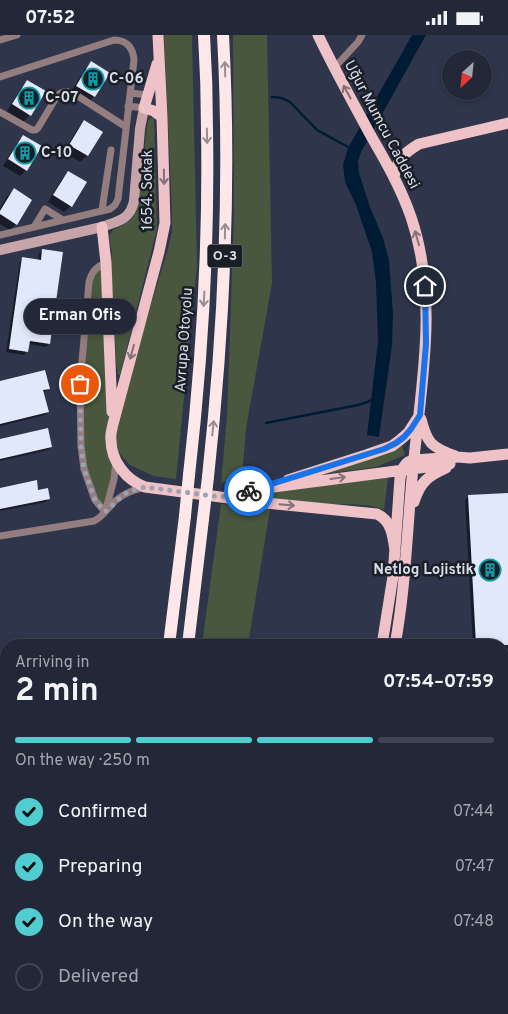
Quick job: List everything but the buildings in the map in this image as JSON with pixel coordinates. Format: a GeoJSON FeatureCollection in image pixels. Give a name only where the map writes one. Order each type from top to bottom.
{"type":"FeatureCollection","features":[{"type":"Feature","properties":{"kind":"highway","name":"Avrupa Otoyolu"},"geometry":{"type":"LineString","coordinates":[[169,639],[185,516],[202,343],[208,193],[204,35]]}},
{"type":"Feature","properties":{"kind":"highway","name":"O-3"},"geometry":{"type":"LineString","coordinates":[[189,639],[218,375],[225,258],[227,137],[223,35]]}},
{"type":"Feature","properties":{"kind":"main road","name":"1654. Sokak"},"geometry":{"type":"LineString","coordinates":[[116,461],[111,441],[112,424],[164,233],[165,223],[158,35]]}},
{"type":"Feature","properties":{"kind":"main road","name":"Uğur Mumcu Caddesi"},"geometry":{"type":"LineString","coordinates":[[318,35],[400,188],[420,250],[426,297],[426,344],[420,415],[409,466]]}},
{"type":"Feature","properties":{"kind":"main road"},"geometry":{"type":"LineString","coordinates":[[160,58],[144,108],[154,111],[162,117]]}},
{"type":"Feature","properties":{"kind":"main road"},"geometry":{"type":"LineString","coordinates":[[394,177],[395,168],[399,160],[407,151],[419,144],[508,123]]}},
{"type":"Feature","properties":{"kind":"main road"},"geometry":{"type":"LineString","coordinates":[[102,227],[106,263],[112,424]]}},
{"type":"Feature","properties":{"kind":"main road"},"geometry":{"type":"LineString","coordinates":[[420,415],[430,442],[457,460]]}},
{"type":"Feature","properties":{"kind":"main road"},"geometry":{"type":"LineString","coordinates":[[258,489],[392,446],[408,433],[420,415]]}},
{"type":"Feature","properties":{"kind":"main road"},"geometry":{"type":"LineString","coordinates":[[221,497],[258,489],[409,466],[508,454]]}},
{"type":"Feature","properties":{"kind":"main road"},"geometry":{"type":"LineString","coordinates":[[409,521],[417,493],[425,481],[457,460]]}},
{"type":"Feature","properties":{"kind":"main road"},"geometry":{"type":"LineString","coordinates":[[116,461],[128,477],[145,487],[274,504],[377,514],[385,518],[389,524],[393,535],[395,551]]}},
{"type":"Feature","properties":{"kind":"main road"},"geometry":{"type":"LineString","coordinates":[[396,639],[403,589],[409,521],[409,466]]}},
{"type":"Feature","properties":{"kind":"main road"},"geometry":{"type":"LineString","coordinates":[[383,639],[395,551],[400,478],[409,466]]}},
{"type":"Feature","properties":{"kind":"street"},"geometry":{"type":"LineString","coordinates":[[0,41],[17,35]]}},
{"type":"Feature","properties":{"kind":"street"},"geometry":{"type":"LineString","coordinates":[[334,68],[362,35]]}},
{"type":"Feature","properties":{"kind":"street"},"geometry":{"type":"LineString","coordinates":[[0,77],[114,40],[121,40],[127,43],[133,54],[117,202],[112,207],[102,211],[0,235]]}},
{"type":"Feature","properties":{"kind":"street"},"geometry":{"type":"LineString","coordinates":[[0,111],[35,130],[57,96],[61,92],[67,91],[126,127]]}},
{"type":"Feature","properties":{"kind":"street"},"geometry":{"type":"LineString","coordinates":[[130,93],[148,95]]}},
{"type":"Feature","properties":{"kind":"street"},"geometry":{"type":"LineString","coordinates":[[0,250],[102,227],[128,216],[134,201],[140,129],[144,108],[128,106]]}},
{"type":"Feature","properties":{"kind":"street"},"geometry":{"type":"LineString","coordinates":[[102,211],[111,151]]}},
{"type":"Feature","properties":{"kind":"street"},"geometry":{"type":"LineString","coordinates":[[34,227],[45,209],[63,220]]}},
{"type":"Feature","properties":{"kind":"street"},"geometry":{"type":"LineString","coordinates":[[0,227],[9,233]]}},
{"type":"Feature","properties":{"kind":"street"},"geometry":{"type":"LineString","coordinates":[[105,512],[95,500],[84,469],[81,446],[80,384],[89,281],[94,270],[106,263]]}},
{"type":"Feature","properties":{"kind":"street"},"geometry":{"type":"LineString","coordinates":[[105,512],[114,479],[116,461]]}},
{"type":"Feature","properties":{"kind":"street"},"geometry":{"type":"LineString","coordinates":[[0,536],[90,522],[98,519],[123,495],[145,487]]}},
{"type":"Feature","properties":{"kind":"green space"},"geometry":{"type":"Polygon","coordinates":[[[164,35],[192,35],[197,265],[176,479],[154,476],[130,465],[118,452],[115,441],[129,376],[172,232],[164,35]]]}},
{"type":"Feature","properties":{"kind":"green space"},"geometry":{"type":"Polygon","coordinates":[[[233,35],[267,35],[272,283],[246,428],[242,478],[221,483],[227,416],[234,215],[233,35]]]}},
{"type":"Feature","properties":{"kind":"green space"},"geometry":{"type":"Polygon","coordinates":[[[153,117],[157,229],[120,375],[118,375],[110,264],[112,253],[109,236],[113,230],[131,220],[138,200],[148,120],[153,117]]]}},
{"type":"Feature","properties":{"kind":"green space"},"geometry":{"type":"Polygon","coordinates":[[[106,263],[115,456],[105,512],[95,500],[84,469],[80,423],[90,278],[106,263]]]}},
{"type":"Feature","properties":{"kind":"green space"},"geometry":{"type":"Polygon","coordinates":[[[402,446],[405,455],[376,467],[316,475],[396,449],[402,446]]]}},
{"type":"Feature","properties":{"kind":"green space"},"geometry":{"type":"Polygon","coordinates":[[[388,477],[384,510],[364,505],[320,504],[269,498],[267,495],[268,493],[388,477]]]}},
{"type":"Feature","properties":{"kind":"green space"},"geometry":{"type":"Polygon","coordinates":[[[221,504],[270,509],[249,639],[203,639],[221,504]]]}},
{"type":"Feature","properties":{"kind":"water"},"geometry":{"type":"Polygon","coordinates":[[[412,35],[426,35],[361,152],[358,161],[359,173],[389,260],[393,314],[392,346],[379,437],[367,435],[378,341],[376,283],[372,252],[356,205],[345,182],[343,165],[348,148],[412,35]]]}},
{"type":"Feature","properties":{"kind":"waterway"},"geometry":{"type":"LineString","coordinates":[[272,97],[290,102],[317,130],[350,148]]}},
{"type":"Feature","properties":{"kind":"waterway"},"geometry":{"type":"LineString","coordinates":[[266,423],[358,405],[374,398]]}},
{"type":"Feature","properties":{"kind":"way so far"},"geometry":{"type":"LineString","coordinates":[[80,384],[81,446],[84,469],[95,500],[105,512],[123,495],[145,487],[221,497],[249,491]]}},
{"type":"Feature","properties":{"kind":"place","name":"C-06"},"geometry":{"type":"Point","coordinates":[93,79]}},
{"type":"Feature","properties":{"kind":"place","name":"C-07"},"geometry":{"type":"Point","coordinates":[29,98]}},
{"type":"Feature","properties":{"kind":"place","name":"C-10"},"geometry":{"type":"Point","coordinates":[25,153]}},
{"type":"Feature","properties":{"kind":"place","name":"Erman Ofis"},"geometry":{"type":"Point","coordinates":[80,384]}},
{"type":"Feature","properties":{"kind":"place","name":"Netlog Lojistik"},"geometry":{"type":"Point","coordinates":[490,570]}},
{"type":"Feature","properties":{"kind":"route"},"geometry":{"type":"LineString","coordinates":[[249,491],[384,449],[396,443],[408,433],[420,415],[426,344],[425,286]]}}]}
